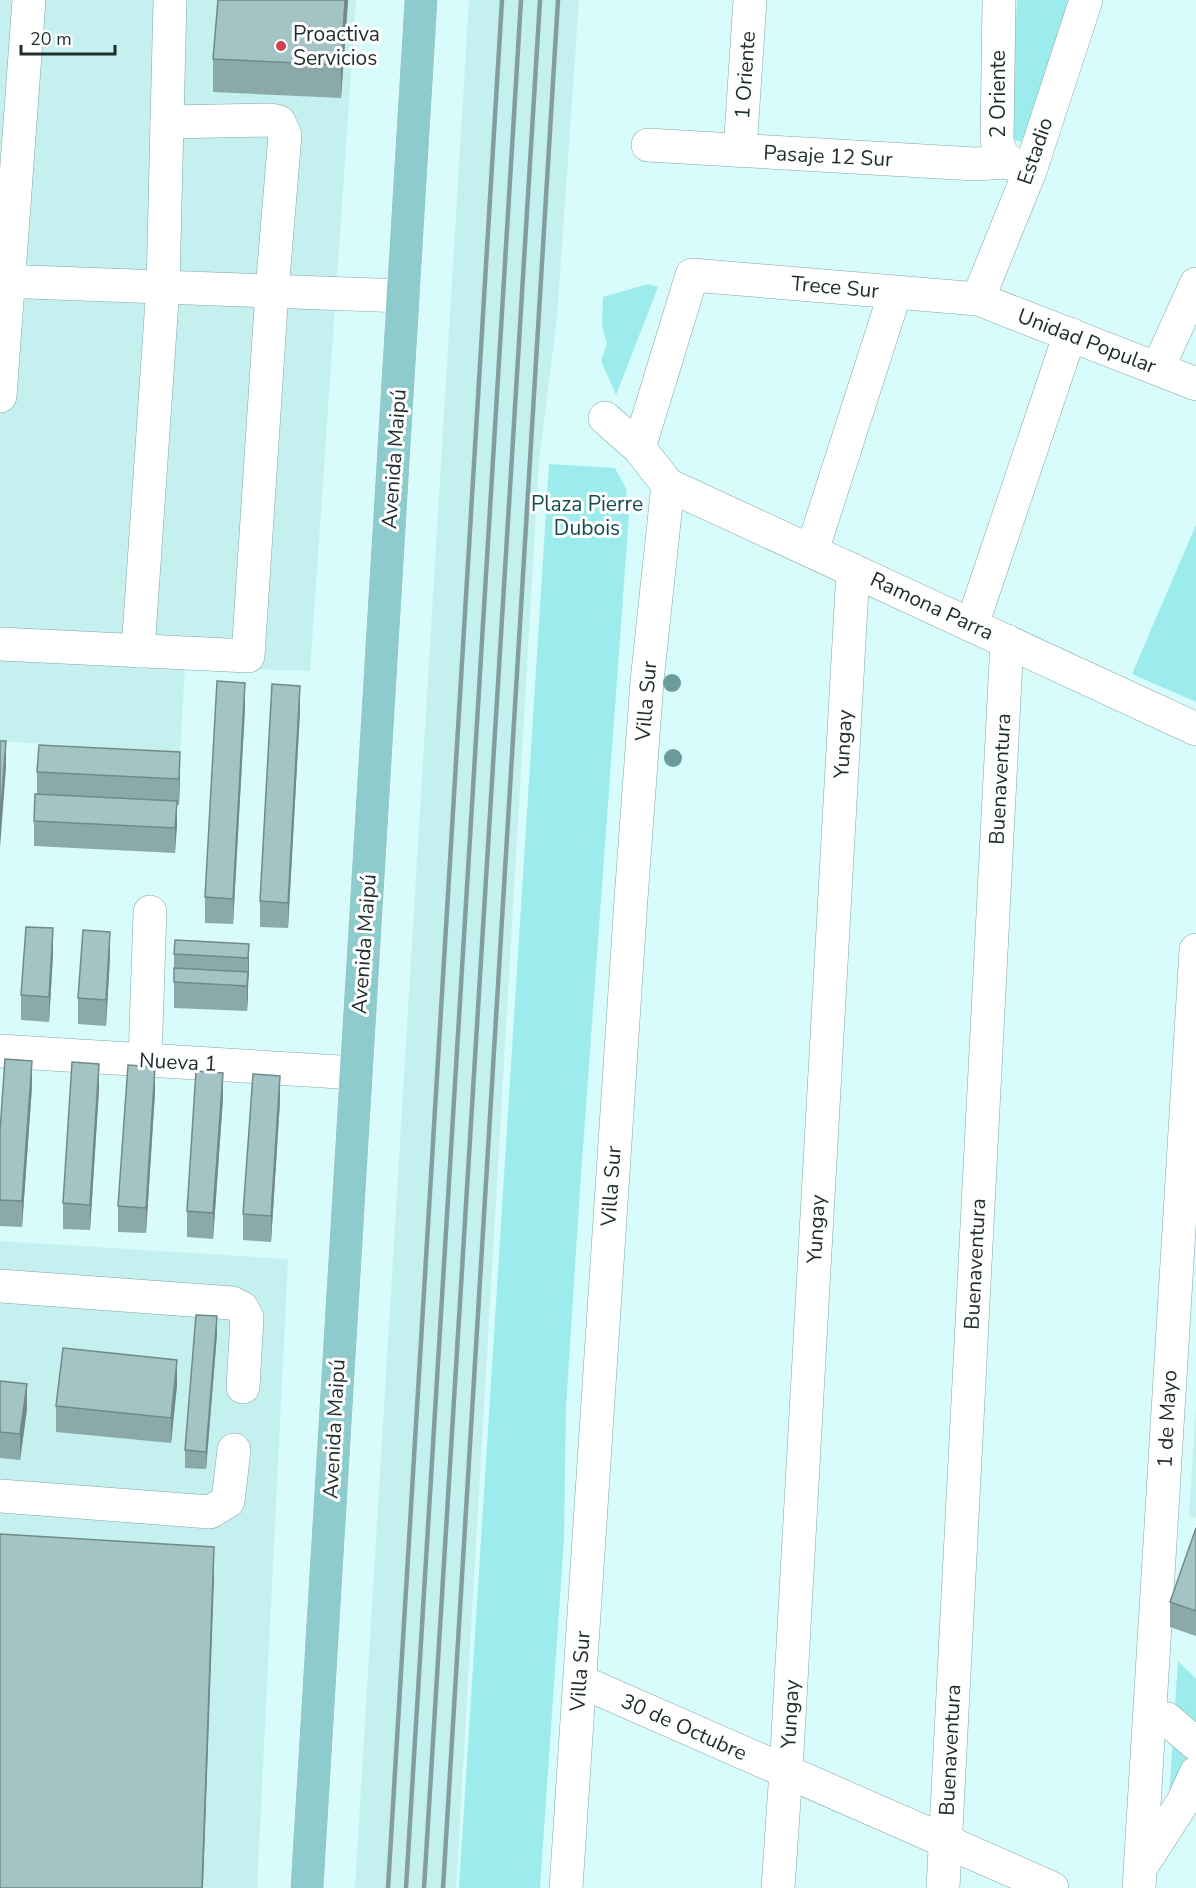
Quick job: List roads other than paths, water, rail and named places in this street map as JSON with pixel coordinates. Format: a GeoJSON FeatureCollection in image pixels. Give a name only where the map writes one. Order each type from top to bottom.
{"type":"FeatureCollection","features":[{"type":"Feature","properties":{"kind":"main road","name":"Avenida Maipú"},"geometry":{"type":"LineString","coordinates":[[307,1888],[421,0]]}},
{"type":"Feature","properties":{"kind":"street"},"geometry":{"type":"LineString","coordinates":[[0,396],[4,281],[29,0]]}},
{"type":"Feature","properties":{"kind":"street"},"geometry":{"type":"LineString","coordinates":[[138,651],[163,286],[170,0]]}},
{"type":"Feature","properties":{"kind":"street","name":"1 Oriente"},"geometry":{"type":"LineString","coordinates":[[740,151],[750,0]]}},
{"type":"Feature","properties":{"kind":"street","name":"2 Oriente"},"geometry":{"type":"LineString","coordinates":[[999,0],[998,149],[1019,166]]}},
{"type":"Feature","properties":{"kind":"street","name":"Estadio"},"geometry":{"type":"LineString","coordinates":[[978,299],[1019,166],[1086,0]]}},
{"type":"Feature","properties":{"kind":"street"},"geometry":{"type":"LineString","coordinates":[[0,644],[248,656],[272,291],[285,135],[279,123],[271,120],[167,122]]}},
{"type":"Feature","properties":{"kind":"street","name":"Pasaje 12 Sur"},"geometry":{"type":"LineString","coordinates":[[648,145],[1019,166]]}},
{"type":"Feature","properties":{"kind":"street","name":"Trece Sur"},"geometry":{"type":"LineString","coordinates":[[639,448],[692,275],[978,299]]}},
{"type":"Feature","properties":{"kind":"street"},"geometry":{"type":"LineString","coordinates":[[4,281],[403,296]]}},
{"type":"Feature","properties":{"kind":"street"},"geometry":{"type":"LineString","coordinates":[[1158,368],[1196,284]]}},
{"type":"Feature","properties":{"kind":"street"},"geometry":{"type":"LineString","coordinates":[[812,551],[895,293]]}},
{"type":"Feature","properties":{"kind":"street","name":"Unidad Popular"},"geometry":{"type":"LineString","coordinates":[[978,299],[1196,384]]}},
{"type":"Feature","properties":{"kind":"street"},"geometry":{"type":"LineString","coordinates":[[972,625],[1070,334]]}},
{"type":"Feature","properties":{"kind":"street"},"geometry":{"type":"LineString","coordinates":[[605,418],[639,448],[668,485]]}},
{"type":"Feature","properties":{"kind":"street","name":"Ramona Parra"},"geometry":{"type":"LineString","coordinates":[[668,485],[1196,729]]}},
{"type":"Feature","properties":{"kind":"street","name":"Villa Sur"},"geometry":{"type":"LineString","coordinates":[[566,1888],[631,899],[647,681],[668,485]]}},
{"type":"Feature","properties":{"kind":"street","name":"Yungay"},"geometry":{"type":"LineString","coordinates":[[778,1888],[853,570]]}},
{"type":"Feature","properties":{"kind":"street","name":"Buenaventura"},"geometry":{"type":"LineString","coordinates":[[943,1888],[1007,641]]}},
{"type":"Feature","properties":{"kind":"street"},"geometry":{"type":"LineString","coordinates":[[145,1060],[150,912]]}},
{"type":"Feature","properties":{"kind":"street","name":"1 de Mayo"},"geometry":{"type":"LineString","coordinates":[[1139,1880],[1190,1282],[1196,950]]}},
{"type":"Feature","properties":{"kind":"street","name":"Nueva 1"},"geometry":{"type":"LineString","coordinates":[[0,1051],[356,1073]]}},
{"type":"Feature","properties":{"kind":"street"},"geometry":{"type":"LineString","coordinates":[[0,1286],[232,1303],[242,1308],[247,1318],[243,1387]]}},
{"type":"Feature","properties":{"kind":"street"},"geometry":{"type":"LineString","coordinates":[[0,1496],[210,1512],[228,1501],[234,1449]]}},
{"type":"Feature","properties":{"kind":"street","name":"30 de Octubre"},"geometry":{"type":"LineString","coordinates":[[580,1681],[1052,1888]]}},
{"type":"Feature","properties":{"kind":"street"},"geometry":{"type":"LineString","coordinates":[[1167,1719],[1196,1744]]}},
{"type":"Feature","properties":{"kind":"street"},"geometry":{"type":"LineString","coordinates":[[1139,1880],[1183,1802],[1196,1773]]}},
{"type":"Feature","properties":{"kind":"railway"},"geometry":{"type":"LineString","coordinates":[[388,1888],[502,0]]}},
{"type":"Feature","properties":{"kind":"railway"},"geometry":{"type":"LineString","coordinates":[[406,1888],[521,0]]}},
{"type":"Feature","properties":{"kind":"railway"},"geometry":{"type":"LineString","coordinates":[[424,1888],[540,0]]}},
{"type":"Feature","properties":{"kind":"railway"},"geometry":{"type":"LineString","coordinates":[[443,1888],[558,0]]}},
{"type":"Feature","properties":{"kind":"place","name":"Proactiva Servicios"},"geometry":{"type":"Point","coordinates":[281,46]}},
{"type":"Feature","properties":{"kind":"park label","name":"Plaza Pierre Dubois"},"geometry":{"type":"Point","coordinates":[587,516]}}]}
